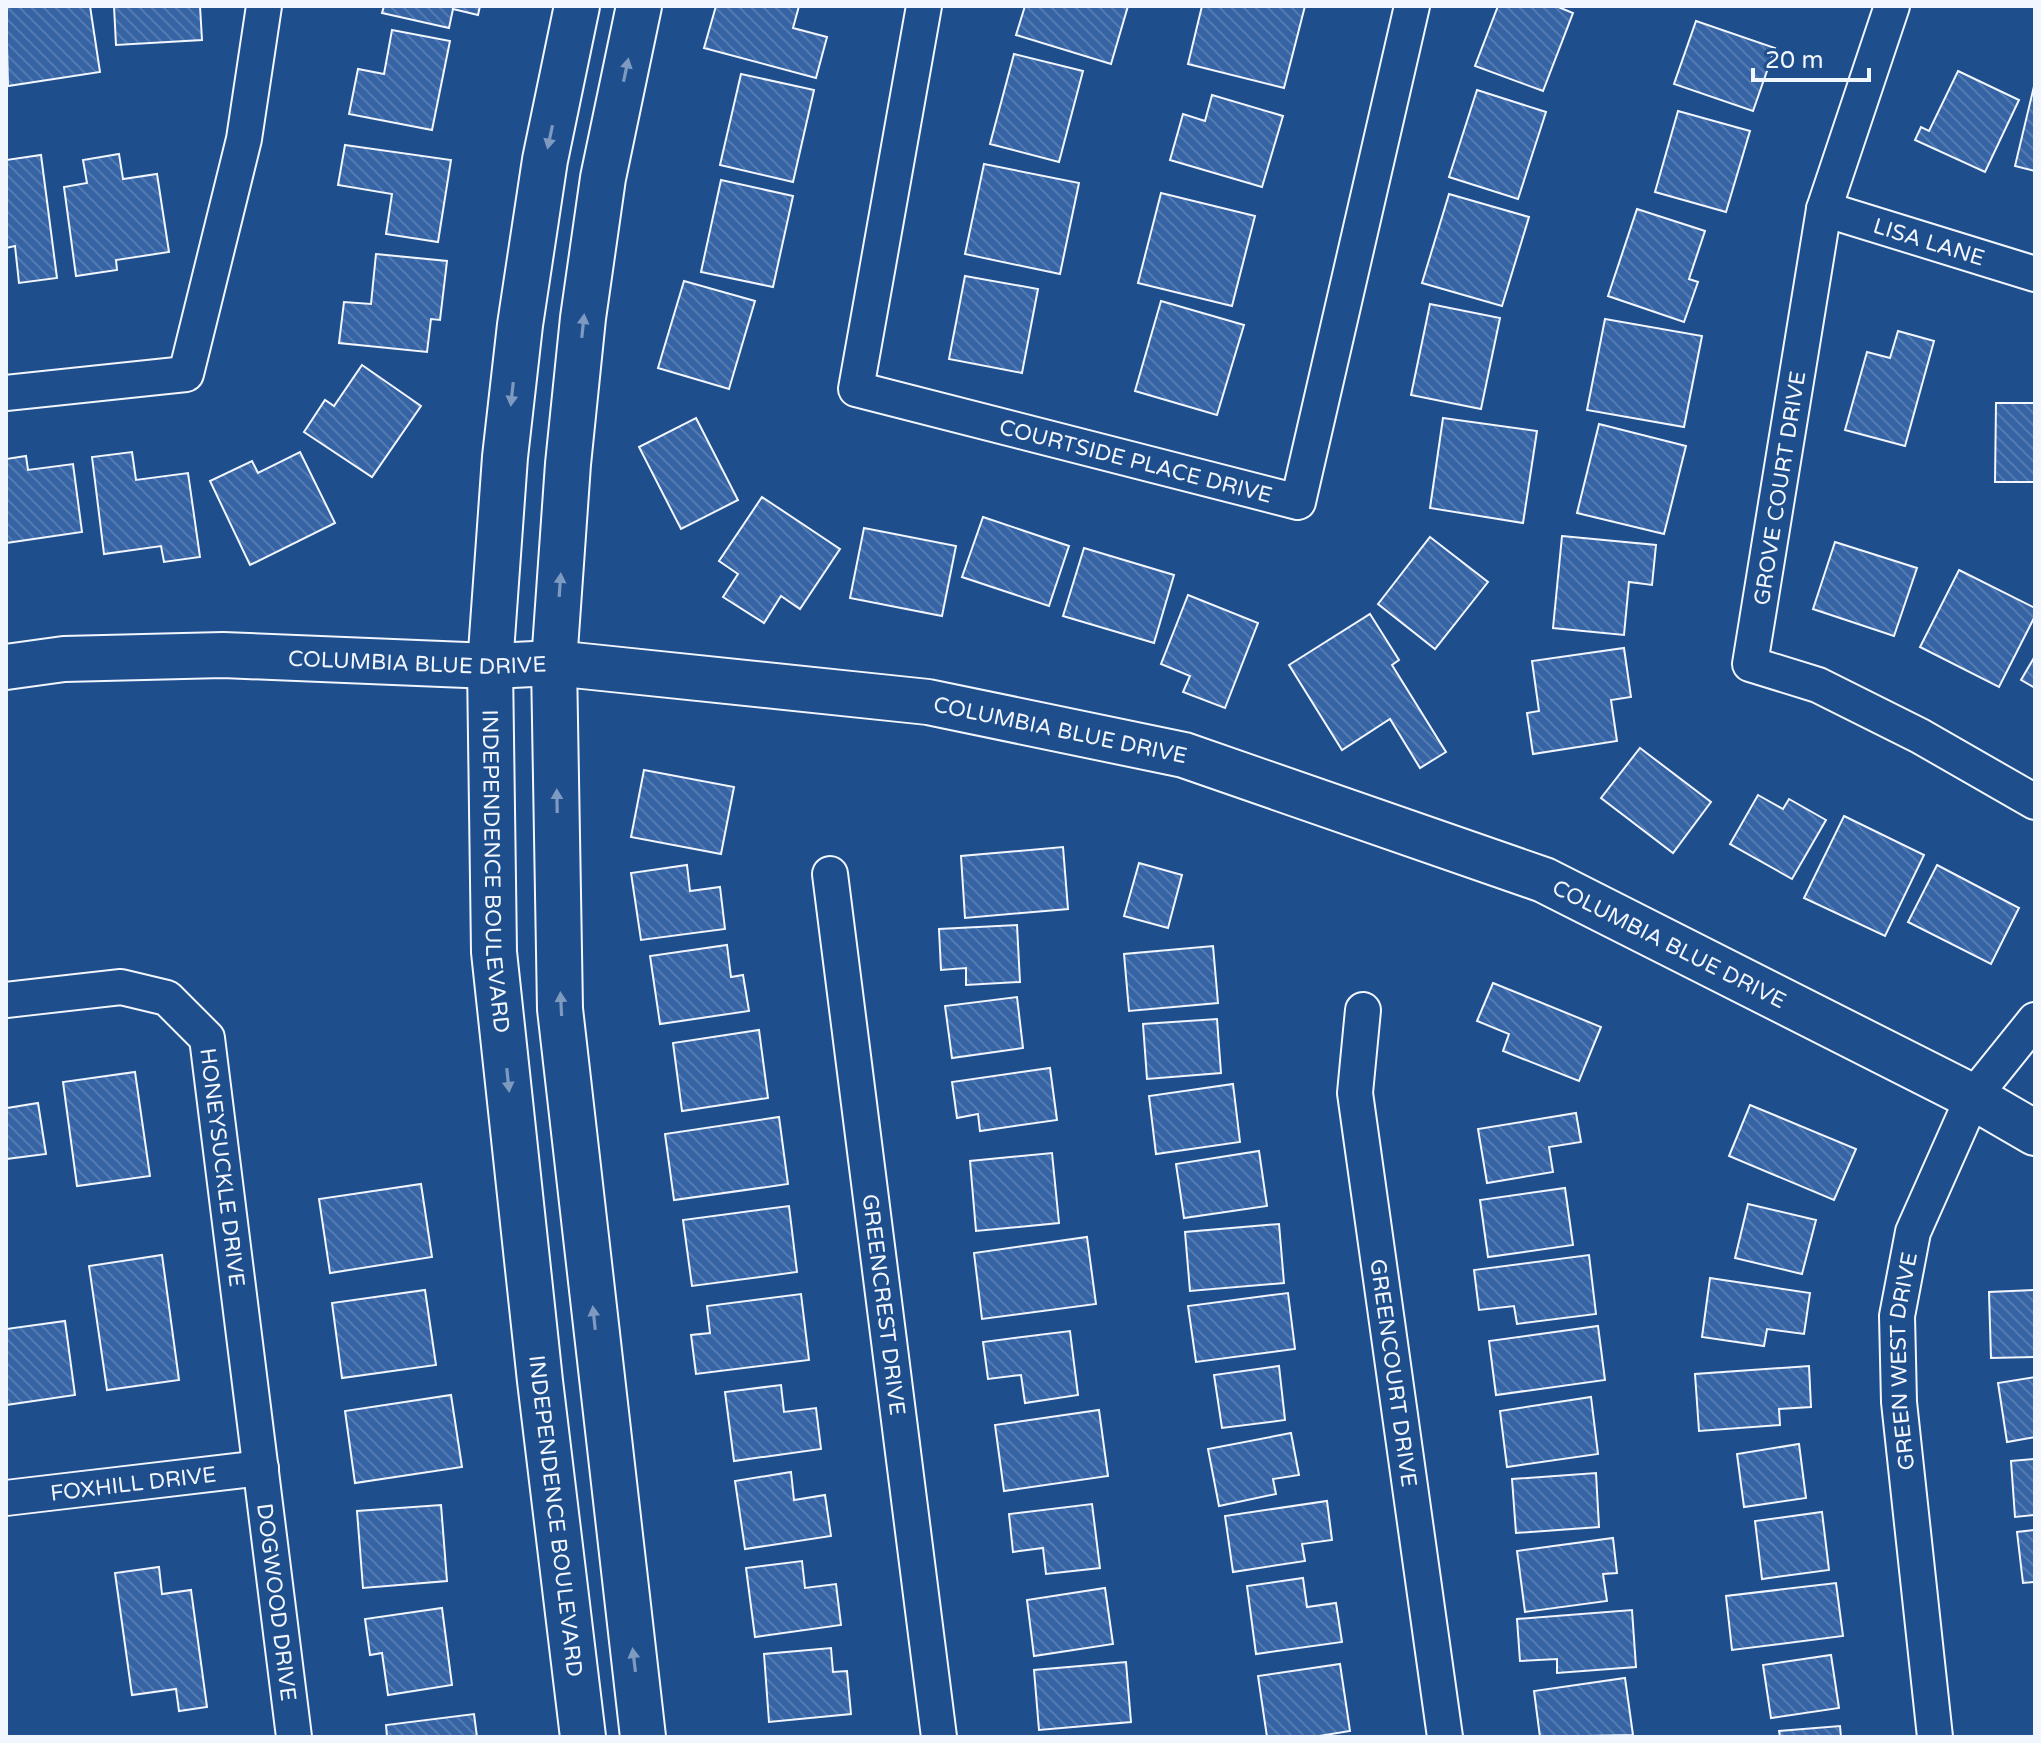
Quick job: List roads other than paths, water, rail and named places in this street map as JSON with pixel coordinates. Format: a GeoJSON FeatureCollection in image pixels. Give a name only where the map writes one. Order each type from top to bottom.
{"type":"FeatureCollection","features":[{"type":"Feature","properties":{"kind":"main road","name":"INDEPENDENCE BOULEVARD"},"geometry":{"type":"LineString","coordinates":[[577,6],[545,160],[520,325],[505,457],[490,666],[494,952],[540,1381],[583,1737]]}},
{"type":"Feature","properties":{"kind":"main road"},"geometry":{"type":"LineString","coordinates":[[639,6],[603,178],[583,318],[568,464],[554,663],[560,1009],[643,1737]]}},
{"type":"Feature","properties":{"kind":"main road","name":"COLUMBIA BLUE DRIVE"},"geometry":{"type":"LineString","coordinates":[[6,667],[64,659],[223,655],[490,666],[554,663],[928,702],[1184,755],[1544,880],[1973,1097],[2035,1133]]}},
{"type":"Feature","properties":{"kind":"main road"},"geometry":{"type":"LineString","coordinates":[[540,1381],[601,1375]]}},
{"type":"Feature","properties":{"kind":"street"},"geometry":{"type":"LineString","coordinates":[[6,393],[186,374],[244,139],[264,6]]}},
{"type":"Feature","properties":{"kind":"street","name":"COURTSIDE PLACE DRIVE"},"geometry":{"type":"LineString","coordinates":[[924,6],[856,389],[1298,502],[1412,6]]}},
{"type":"Feature","properties":{"kind":"street","name":"GROVE COURT DRIVE"},"geometry":{"type":"LineString","coordinates":[[1892,6],[1824,209],[1750,664],[1818,685],[1920,736],[2035,802]]}},
{"type":"Feature","properties":{"kind":"street","name":"LISA LANE"},"geometry":{"type":"LineString","coordinates":[[1824,209],[2035,274]]}},
{"type":"Feature","properties":{"kind":"street","name":"GREENCREST DRIVE"},"geometry":{"type":"LineString","coordinates":[[830,874],[939,1737]]}},
{"type":"Feature","properties":{"kind":"street","name":"HONEYSUCKLE DRIVE"},"geometry":{"type":"LineString","coordinates":[[6,1000],[121,987],[167,998],[207,1038],[261,1468]]}},
{"type":"Feature","properties":{"kind":"street","name":"GREENCOURT DRIVE"},"geometry":{"type":"LineString","coordinates":[[1363,1010],[1355,1093],[1445,1737]]}},
{"type":"Feature","properties":{"kind":"street","name":"GREEN WEST DRIVE"},"geometry":{"type":"LineString","coordinates":[[1935,1737],[1899,1402],[1897,1316],[1913,1232],[1973,1097],[2035,1020]]}},
{"type":"Feature","properties":{"kind":"street","name":"FOXHILL DRIVE"},"geometry":{"type":"LineString","coordinates":[[6,1498],[261,1468]]}},
{"type":"Feature","properties":{"kind":"street","name":"DOGWOOD DRIVE"},"geometry":{"type":"LineString","coordinates":[[261,1468],[294,1737]]}}]}
